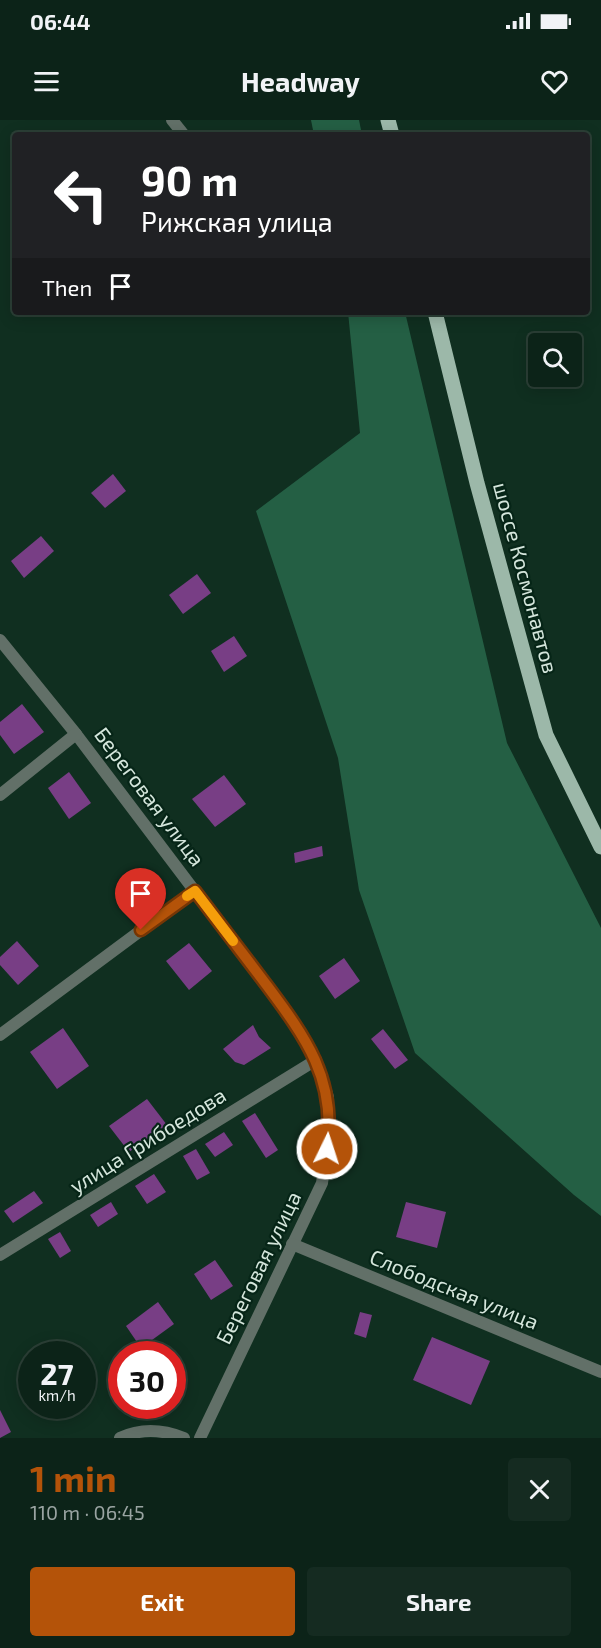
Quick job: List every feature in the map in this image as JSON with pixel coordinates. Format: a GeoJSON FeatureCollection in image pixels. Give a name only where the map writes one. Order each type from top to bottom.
{"type":"FeatureCollection","features":[{"type":"Feature","properties":{"kind":"main road","name":"шоссе Космонавтов"},"geometry":{"type":"LineString","coordinates":[[436,315],[477,483],[546,735],[601,846]]}},
{"type":"Feature","properties":{"kind":"street"},"geometry":{"type":"LineString","coordinates":[[172,120],[182,132]]}},
{"type":"Feature","properties":{"kind":"street","name":"Береговая улица"},"geometry":{"type":"LineString","coordinates":[[0,640],[76,734],[296,1025],[316,1060],[328,1097],[329,1133],[322,1183],[200,1438]]}},
{"type":"Feature","properties":{"kind":"street"},"geometry":{"type":"LineString","coordinates":[[0,795],[76,734]]}},
{"type":"Feature","properties":{"kind":"street"},"geometry":{"type":"LineString","coordinates":[[0,1035],[195,891]]}},
{"type":"Feature","properties":{"kind":"street","name":"улица Грибоедова"},"geometry":{"type":"LineString","coordinates":[[0,1255],[316,1060]]}},
{"type":"Feature","properties":{"kind":"street","name":"Слободская улица"},"geometry":{"type":"LineString","coordinates":[[292,1244],[601,1372]]}},
{"type":"Feature","properties":{"kind":"street"},"geometry":{"type":"LineString","coordinates":[[120,1438],[152,1431],[171,1433],[184,1438]]}},
{"type":"Feature","properties":{"kind":"green space"},"geometry":{"type":"Polygon","coordinates":[[[311,120],[359,120],[361,132],[313,132],[311,120]]]}},
{"type":"Feature","properties":{"kind":"green space"},"geometry":{"type":"Polygon","coordinates":[[[348,315],[406,315],[507,743],[601,928],[601,1216],[574,1195],[415,1053],[359,890],[338,758],[256,511],[360,433],[348,315]]]}},
{"type":"Feature","properties":{"kind":"building"},"geometry":{"type":"Polygon","coordinates":[[[113,474],[126,491],[105,508],[91,493],[113,474]]]}},
{"type":"Feature","properties":{"kind":"building"},"geometry":{"type":"Polygon","coordinates":[[[41,536],[54,551],[24,578],[11,561],[41,536]]]}},
{"type":"Feature","properties":{"kind":"building"},"geometry":{"type":"Polygon","coordinates":[[[197,574],[211,593],[183,614],[169,595],[197,574]]]}},
{"type":"Feature","properties":{"kind":"building"},"geometry":{"type":"Polygon","coordinates":[[[234,636],[247,656],[224,672],[211,651],[234,636]]]}},
{"type":"Feature","properties":{"kind":"building"},"geometry":{"type":"Polygon","coordinates":[[[22,704],[44,732],[14,754],[0,735],[0,722],[22,704]]]}},
{"type":"Feature","properties":{"kind":"building"},"geometry":{"type":"Polygon","coordinates":[[[69,772],[91,803],[69,819],[48,788],[69,772]]]}},
{"type":"Feature","properties":{"kind":"building"},"geometry":{"type":"Polygon","coordinates":[[[224,775],[246,804],[215,827],[192,799],[224,775]]]}},
{"type":"Feature","properties":{"kind":"building"},"geometry":{"type":"Polygon","coordinates":[[[322,846],[323,856],[295,863],[294,853],[322,846]]]}},
{"type":"Feature","properties":{"kind":"building"},"geometry":{"type":"Polygon","coordinates":[[[140,868],[152,884],[138,895],[126,877],[140,868]]]}},
{"type":"Feature","properties":{"kind":"building"},"geometry":{"type":"Polygon","coordinates":[[[17,941],[39,966],[18,985],[0,965],[0,957],[17,941]]]}},
{"type":"Feature","properties":{"kind":"building"},"geometry":{"type":"Polygon","coordinates":[[[189,943],[212,971],[189,990],[166,961],[189,943]]]}},
{"type":"Feature","properties":{"kind":"building"},"geometry":{"type":"Polygon","coordinates":[[[344,958],[360,981],[335,999],[319,976],[344,958]]]}},
{"type":"Feature","properties":{"kind":"building"},"geometry":{"type":"Polygon","coordinates":[[[253,1025],[259,1037],[271,1048],[244,1065],[235,1062],[223,1049],[253,1025]]]}},
{"type":"Feature","properties":{"kind":"building"},"geometry":{"type":"Polygon","coordinates":[[[63,1028],[89,1066],[57,1089],[30,1052],[63,1028]]]}},
{"type":"Feature","properties":{"kind":"building"},"geometry":{"type":"Polygon","coordinates":[[[383,1029],[408,1060],[395,1069],[371,1039],[383,1029]]]}},
{"type":"Feature","properties":{"kind":"building"},"geometry":{"type":"Polygon","coordinates":[[[147,1099],[167,1125],[129,1152],[109,1126],[147,1099]]]}},
{"type":"Feature","properties":{"kind":"building"},"geometry":{"type":"Polygon","coordinates":[[[255,1113],[278,1150],[266,1158],[242,1121],[255,1113]]]}},
{"type":"Feature","properties":{"kind":"building"},"geometry":{"type":"Polygon","coordinates":[[[224,1132],[233,1145],[215,1157],[205,1144],[224,1132]]]}},
{"type":"Feature","properties":{"kind":"building"},"geometry":{"type":"Polygon","coordinates":[[[196,1149],[210,1173],[197,1180],[183,1156],[196,1149]]]}},
{"type":"Feature","properties":{"kind":"building"},"geometry":{"type":"Polygon","coordinates":[[[154,1174],[166,1192],[147,1204],[135,1186],[154,1174]]]}},
{"type":"Feature","properties":{"kind":"building"},"geometry":{"type":"Polygon","coordinates":[[[34,1191],[43,1203],[13,1223],[4,1211],[34,1191]]]}},
{"type":"Feature","properties":{"kind":"building"},"geometry":{"type":"Polygon","coordinates":[[[111,1202],[118,1214],[98,1227],[90,1215],[111,1202]]]}},
{"type":"Feature","properties":{"kind":"building"},"geometry":{"type":"Polygon","coordinates":[[[406,1202],[446,1212],[437,1248],[396,1237],[406,1202]]]}},
{"type":"Feature","properties":{"kind":"building"},"geometry":{"type":"Polygon","coordinates":[[[60,1232],[71,1251],[60,1258],[48,1239],[60,1232]]]}},
{"type":"Feature","properties":{"kind":"building"},"geometry":{"type":"Polygon","coordinates":[[[215,1260],[233,1286],[211,1300],[194,1274],[215,1260]]]}},
{"type":"Feature","properties":{"kind":"building"},"geometry":{"type":"Polygon","coordinates":[[[158,1302],[174,1324],[151,1341],[136,1341],[126,1326],[158,1302]]]}},
{"type":"Feature","properties":{"kind":"building"},"geometry":{"type":"Polygon","coordinates":[[[360,1312],[372,1315],[366,1338],[354,1334],[360,1312]]]}},
{"type":"Feature","properties":{"kind":"building"},"geometry":{"type":"Polygon","coordinates":[[[432,1337],[490,1361],[471,1405],[413,1380],[432,1337]]]}},
{"type":"Feature","properties":{"kind":"building"},"geometry":{"type":"Polygon","coordinates":[[[0,1410],[11,1432],[0,1438],[0,1410]]]}},
{"type":"Feature","properties":{"kind":"slow traffic"},"geometry":{"type":"LineString","coordinates":[[187,896],[195,891],[233,941]]}},
{"type":"Feature","properties":{"kind":"route"},"geometry":{"type":"LineString","coordinates":[[141,930],[195,891],[296,1025],[316,1060],[328,1097],[327,1149]]}}]}
